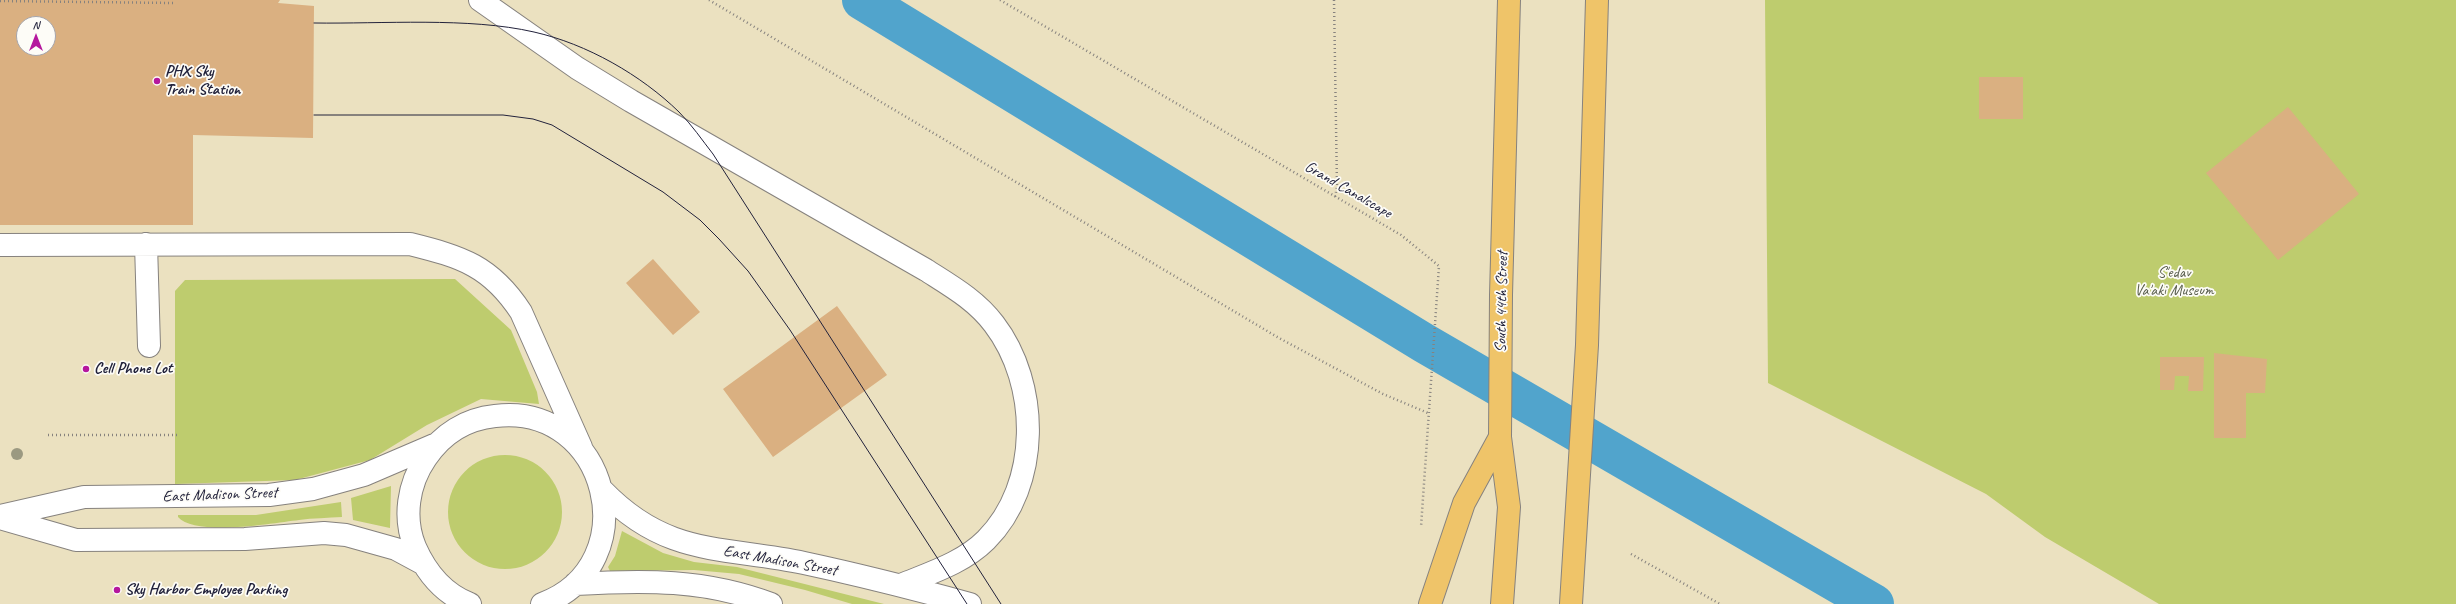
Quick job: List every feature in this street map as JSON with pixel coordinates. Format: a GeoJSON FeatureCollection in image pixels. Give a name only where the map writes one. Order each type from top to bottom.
{"type":"FeatureCollection","features":[{"type":"Feature","properties":{"kind":"main road","name":"South 44th Street"},"geometry":{"type":"LineString","coordinates":[[1502,604],[1509,507],[1500,437],[1501,295],[1509,0]]}},
{"type":"Feature","properties":{"kind":"main road"},"geometry":{"type":"LineString","coordinates":[[1571,604],[1579,500],[1587,345],[1597,0]]}},
{"type":"Feature","properties":{"kind":"main road"},"geometry":{"type":"LineString","coordinates":[[1430,604],[1464,503],[1500,437]]}},
{"type":"Feature","properties":{"kind":"street"},"geometry":{"type":"LineString","coordinates":[[480,0],[577,68],[631,102],[926,270],[969,297],[994,324],[1017,366],[1026,397],[1028,438],[1024,466],[1015,494],[1001,522],[986,540],[958,561],[901,585]]}},
{"type":"Feature","properties":{"kind":"street"},"geometry":{"type":"LineString","coordinates":[[0,244],[410,244],[439,251],[475,266],[497,280],[521,312],[581,447],[595,468],[603,491],[605,525],[595,558],[574,584],[554,600],[542,604]]}},
{"type":"Feature","properties":{"kind":"street"},"geometry":{"type":"LineString","coordinates":[[146,244],[149,346]]}},
{"type":"Feature","properties":{"kind":"street"},"geometry":{"type":"LineString","coordinates":[[470,604],[442,588],[422,563],[410,534],[408,502],[417,472],[434,445],[456,428],[481,417],[508,414],[535,418],[560,429],[581,447]]}},
{"type":"Feature","properties":{"kind":"street","name":"East Madison Street"},"geometry":{"type":"LineString","coordinates":[[0,517],[84,497],[269,495],[313,489],[364,475],[434,445]]}},
{"type":"Feature","properties":{"kind":"street","name":"East Madison Street"},"geometry":{"type":"LineString","coordinates":[[603,491],[626,514],[651,528],[699,547],[802,563],[901,585],[970,604]]}},
{"type":"Feature","properties":{"kind":"street","name":"East Madison Street"},"geometry":{"type":"LineString","coordinates":[[0,517],[76,540],[245,539],[324,533],[346,535],[396,549],[422,563]]}},
{"type":"Feature","properties":{"kind":"street"},"geometry":{"type":"LineString","coordinates":[[574,584],[650,581],[674,582],[715,588],[771,604]]}},
{"type":"Feature","properties":{"kind":"path"},"geometry":{"type":"LineString","coordinates":[[709,0],[1279,338],[1383,394],[1428,413]]}},
{"type":"Feature","properties":{"kind":"path","name":"Grand Canalscape"},"geometry":{"type":"LineString","coordinates":[[1000,0],[1401,235],[1439,266],[1421,530]]}},
{"type":"Feature","properties":{"kind":"path"},"geometry":{"type":"LineString","coordinates":[[1334,0],[1337,187],[1334,196]]}},
{"type":"Feature","properties":{"kind":"path"},"geometry":{"type":"LineString","coordinates":[[0,1],[173,3]]}},
{"type":"Feature","properties":{"kind":"path"},"geometry":{"type":"LineString","coordinates":[[48,435],[178,435]]}},
{"type":"Feature","properties":{"kind":"path"},"geometry":{"type":"LineString","coordinates":[[1631,554],[1720,604]]}},
{"type":"Feature","properties":{"kind":"green space","name":"S'edav Va'aki Museum"},"geometry":{"type":"Polygon","coordinates":[[[1765,0],[2456,0],[2456,604],[2159,604],[2045,537],[1986,494],[1768,383],[1765,0]]]}},
{"type":"Feature","properties":{"kind":"green space"},"geometry":{"type":"Polygon","coordinates":[[[455,279],[511,330],[537,392],[539,404],[481,399],[427,425],[370,460],[295,480],[175,484],[175,291],[185,280],[455,279]]]}},
{"type":"Feature","properties":{"kind":"green space"},"geometry":{"type":"Polygon","coordinates":[[[505,455],[527,459],[545,472],[558,490],[562,512],[558,534],[545,552],[527,565],[505,569],[483,565],[465,552],[452,534],[448,512],[452,490],[465,472],[483,459],[505,455]]]}},
{"type":"Feature","properties":{"kind":"green space"},"geometry":{"type":"Polygon","coordinates":[[[391,486],[390,528],[353,520],[351,498],[391,486]]]}},
{"type":"Feature","properties":{"kind":"green space"},"geometry":{"type":"Polygon","coordinates":[[[341,502],[342,517],[304,519],[254,526],[217,528],[187,523],[178,517],[178,515],[256,515],[341,502]]]}},
{"type":"Feature","properties":{"kind":"green space"},"geometry":{"type":"Polygon","coordinates":[[[622,531],[663,553],[694,562],[737,567],[884,604],[852,604],[805,590],[739,574],[694,570],[610,571],[608,567],[615,556],[622,531]]]}},
{"type":"Feature","properties":{"kind":"building","name":"PHX Sky Train Station"},"geometry":{"type":"Polygon","coordinates":[[[0,0],[280,0],[278,3],[314,6],[313,138],[193,135],[193,225],[0,225],[0,0]]]}},
{"type":"Feature","properties":{"kind":"building"},"geometry":{"type":"Polygon","coordinates":[[[1979,77],[2023,77],[2023,119],[1979,119],[1979,77]]]}},
{"type":"Feature","properties":{"kind":"building"},"geometry":{"type":"Polygon","coordinates":[[[2288,107],[2359,194],[2278,260],[2206,173],[2288,107]]]}},
{"type":"Feature","properties":{"kind":"building"},"geometry":{"type":"Polygon","coordinates":[[[653,259],[700,312],[673,335],[626,283],[653,259]]]}},
{"type":"Feature","properties":{"kind":"building"},"geometry":{"type":"Polygon","coordinates":[[[837,306],[887,375],[773,457],[723,389],[837,306]]]}},
{"type":"Feature","properties":{"kind":"building"},"geometry":{"type":"Polygon","coordinates":[[[2214,353],[2267,359],[2265,393],[2246,393],[2246,438],[2214,438],[2214,353]]]}},
{"type":"Feature","properties":{"kind":"building"},"geometry":{"type":"Polygon","coordinates":[[[2160,357],[2204,357],[2203,391],[2188,391],[2189,376],[2175,376],[2174,390],[2160,390],[2160,357]]]}},
{"type":"Feature","properties":{"kind":"waterway"},"geometry":{"type":"LineString","coordinates":[[862,0],[1424,343],[1874,604]]}},
{"type":"Feature","properties":{"kind":"tram line"},"geometry":{"type":"LineString","coordinates":[[314,23],[425,22],[482,24],[534,32],[574,44],[593,53],[630,74],[664,98],[688,122],[713,154],[1001,604]]}},
{"type":"Feature","properties":{"kind":"tram line"},"geometry":{"type":"LineString","coordinates":[[314,115],[503,115],[533,119],[552,125],[663,192],[700,220],[748,271],[790,330],[967,604]]}},
{"type":"Feature","properties":{"kind":"place","name":"PHX Sky Train Station"},"geometry":{"type":"Point","coordinates":[157,81]}},
{"type":"Feature","properties":{"kind":"place","name":"Cell Phone Lot"},"geometry":{"type":"Point","coordinates":[86,369]}},
{"type":"Feature","properties":{"kind":"place","name":"Sky Harbor Employee Parking"},"geometry":{"type":"Point","coordinates":[117,590]}}]}
